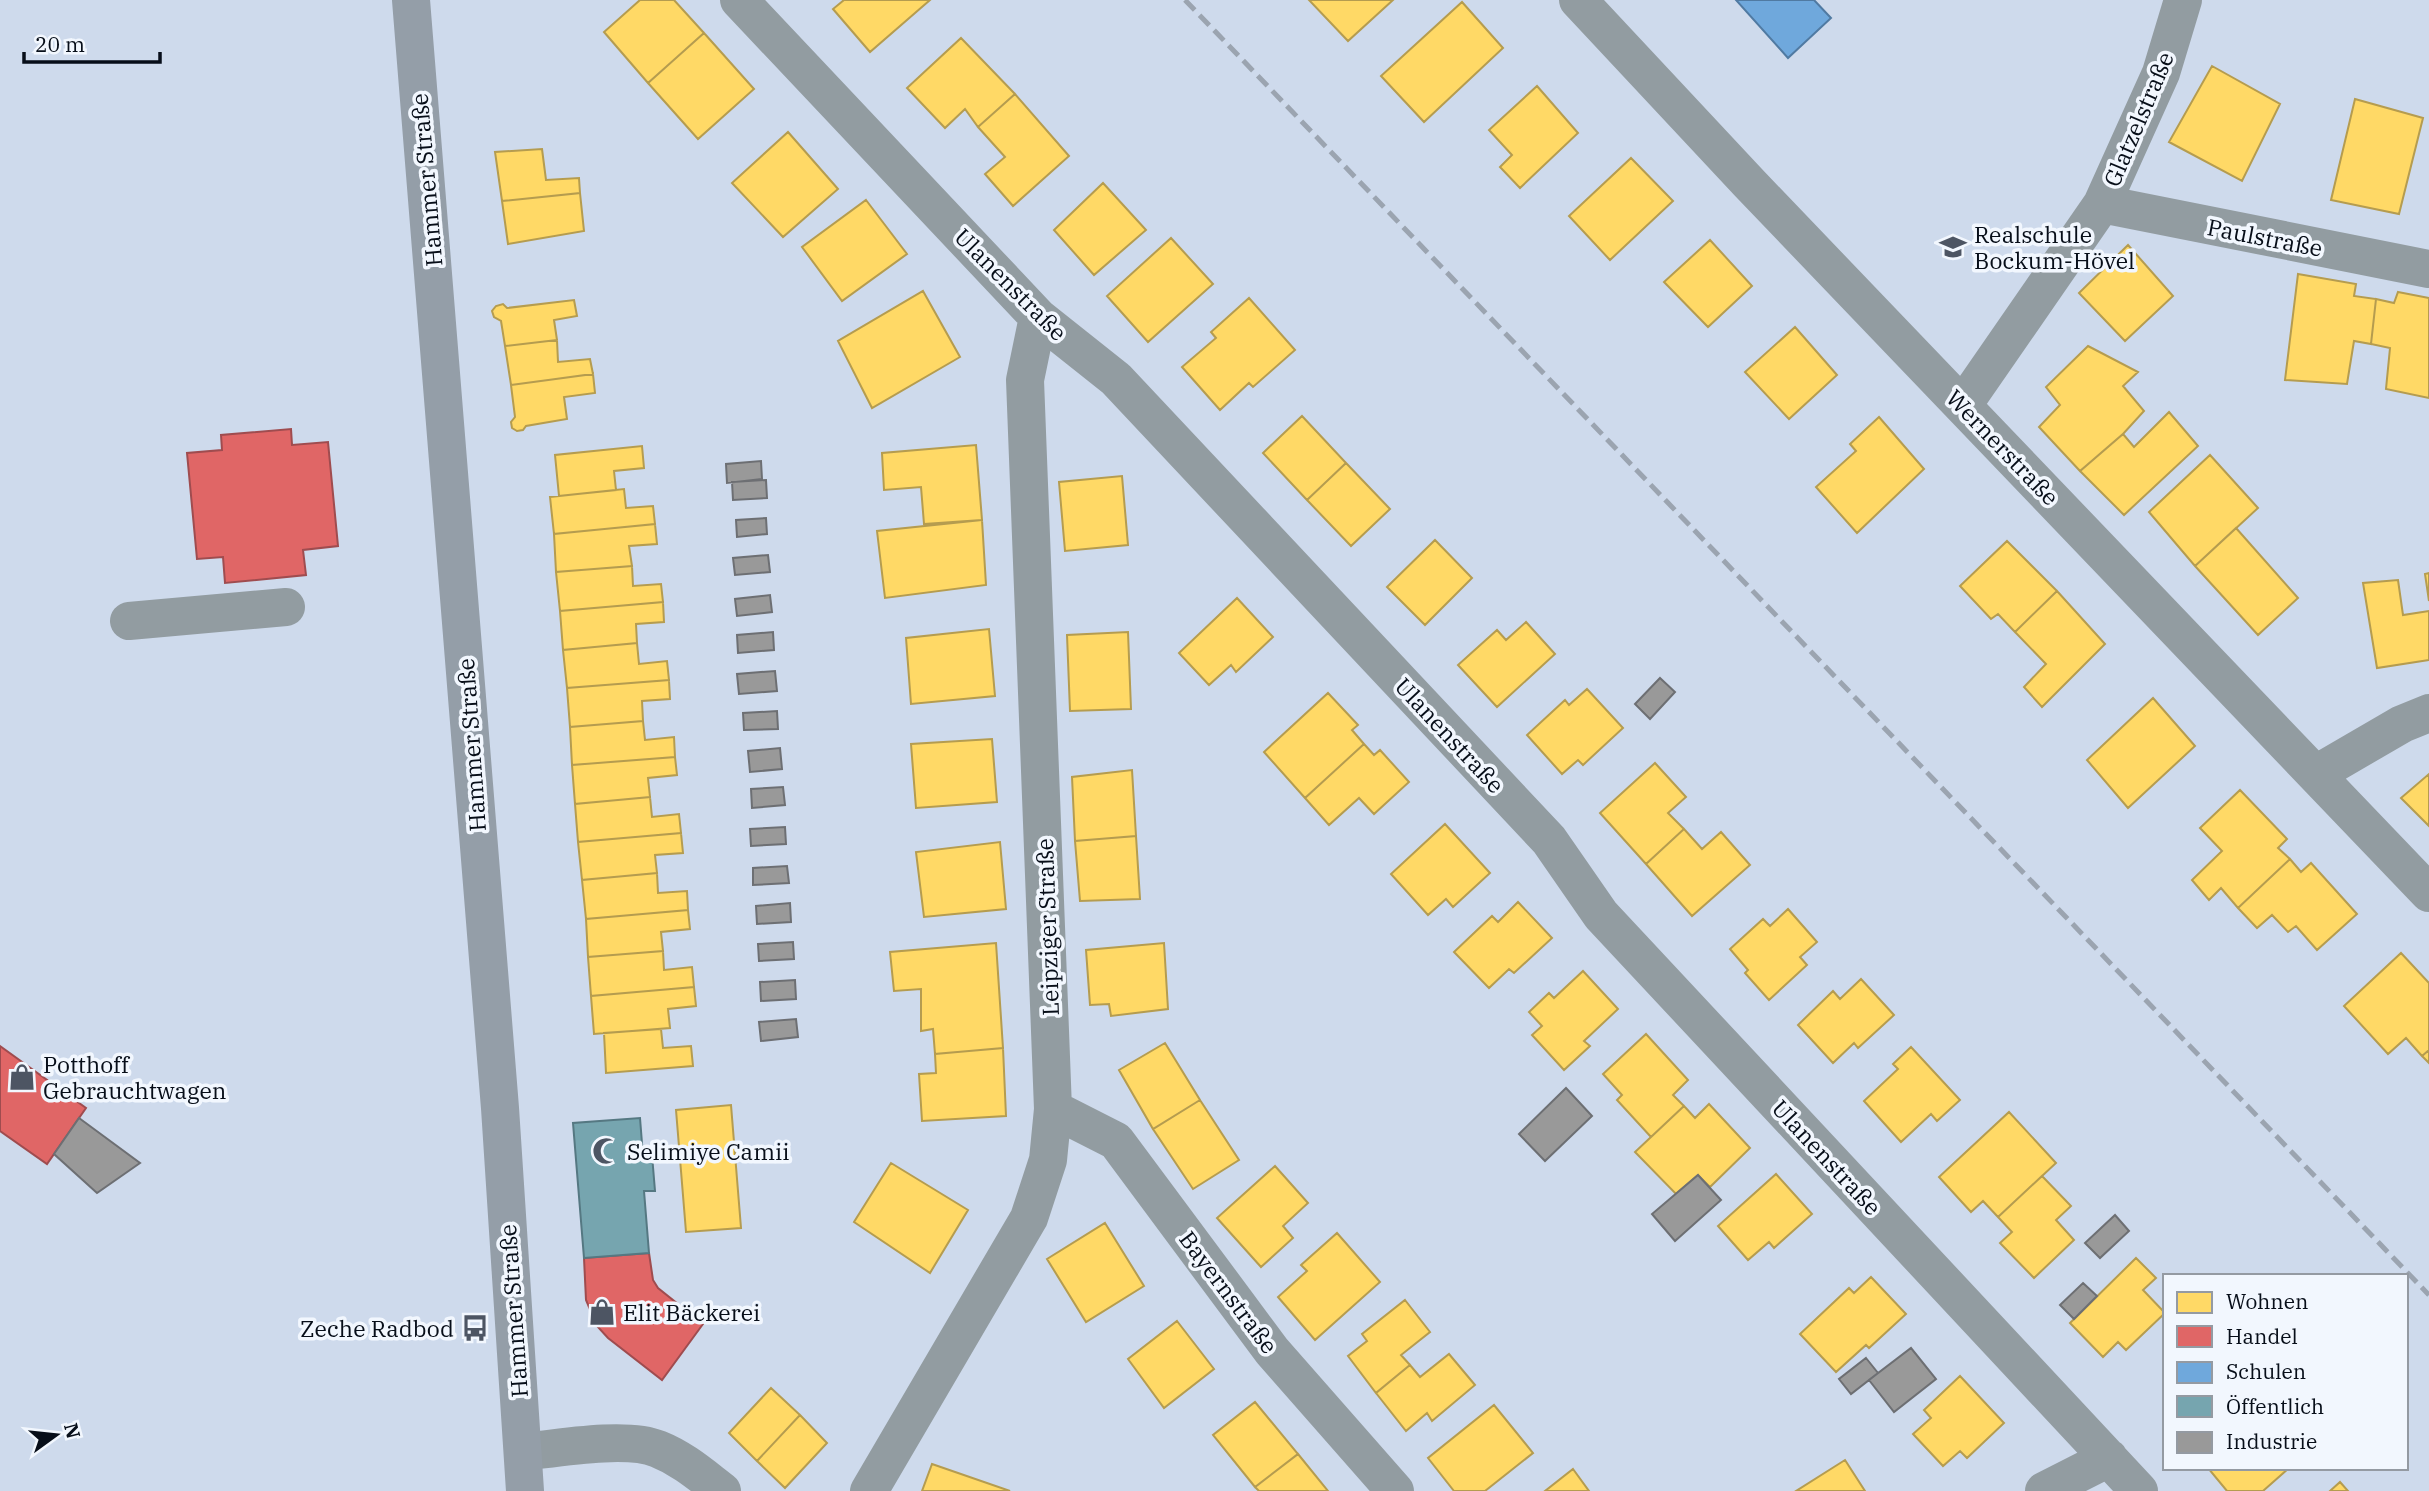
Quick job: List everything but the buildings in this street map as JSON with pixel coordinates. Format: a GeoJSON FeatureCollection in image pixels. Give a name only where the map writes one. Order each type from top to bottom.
{"type":"FeatureCollection","features":[{"type":"Feature","properties":{"kind":"main road","name":"Hammer Straße"},"geometry":{"type":"LineString","coordinates":[[411,0],[501,1121],[525,1491]]}},
{"type":"Feature","properties":{"kind":"street","name":"Ulanenstraße"},"geometry":{"type":"LineString","coordinates":[[739,0],[1038,317],[1116,379],[1531,820],[1549,840],[1601,915],[2139,1491]]}},
{"type":"Feature","properties":{"kind":"street","name":"Wernerstraße"},"geometry":{"type":"LineString","coordinates":[[1578,0],[2429,893]]}},
{"type":"Feature","properties":{"kind":"street","name":"Glatzelstraße"},"geometry":{"type":"LineString","coordinates":[[1963,405],[2102,204],[2161,73],[2183,0]]}},
{"type":"Feature","properties":{"kind":"street","name":"Paulstraße"},"geometry":{"type":"LineString","coordinates":[[2102,204],[2429,269]]}},
{"type":"Feature","properties":{"kind":"street","name":"Leipziger Straße"},"geometry":{"type":"LineString","coordinates":[[869,1491],[1029,1218],[1048,1160],[1054,1109],[1025,380],[1038,317]]}},
{"type":"Feature","properties":{"kind":"street"},"geometry":{"type":"LineString","coordinates":[[130,621],[286,607]]}},
{"type":"Feature","properties":{"kind":"street"},"geometry":{"type":"LineString","coordinates":[[2316,774],[2402,723],[2429,713]]}},
{"type":"Feature","properties":{"kind":"street","name":"Bayernstraße"},"geometry":{"type":"LineString","coordinates":[[1054,1109],[1116,1141],[1272,1351],[1395,1491]]}},
{"type":"Feature","properties":{"kind":"street"},"geometry":{"type":"LineString","coordinates":[[523,1452],[622,1444],[655,1447],[682,1460],[722,1491]]}},
{"type":"Feature","properties":{"kind":"street"},"geometry":{"type":"LineString","coordinates":[[2044,1491],[2109,1458]]}},
{"type":"Feature","properties":{"kind":"railway"},"geometry":{"type":"LineString","coordinates":[[1185,0],[2429,1295]]}},
{"type":"Feature","properties":{"kind":"place","name":"Realschule Bockum-Hövel"},"geometry":{"type":"Point","coordinates":[1953,247]}},
{"type":"Feature","properties":{"kind":"place","name":"Potthoff Gebrauchtwagen"},"geometry":{"type":"Point","coordinates":[22,1077]}},
{"type":"Feature","properties":{"kind":"place","name":"Selimiye Camii"},"geometry":{"type":"Point","coordinates":[606,1151]}},
{"type":"Feature","properties":{"kind":"place","name":"Elit Bäckerei"},"geometry":{"type":"Point","coordinates":[602,1312]}},
{"type":"Feature","properties":{"kind":"place","name":"Zeche Radbod"},"geometry":{"type":"Point","coordinates":[475,1328]}}]}
